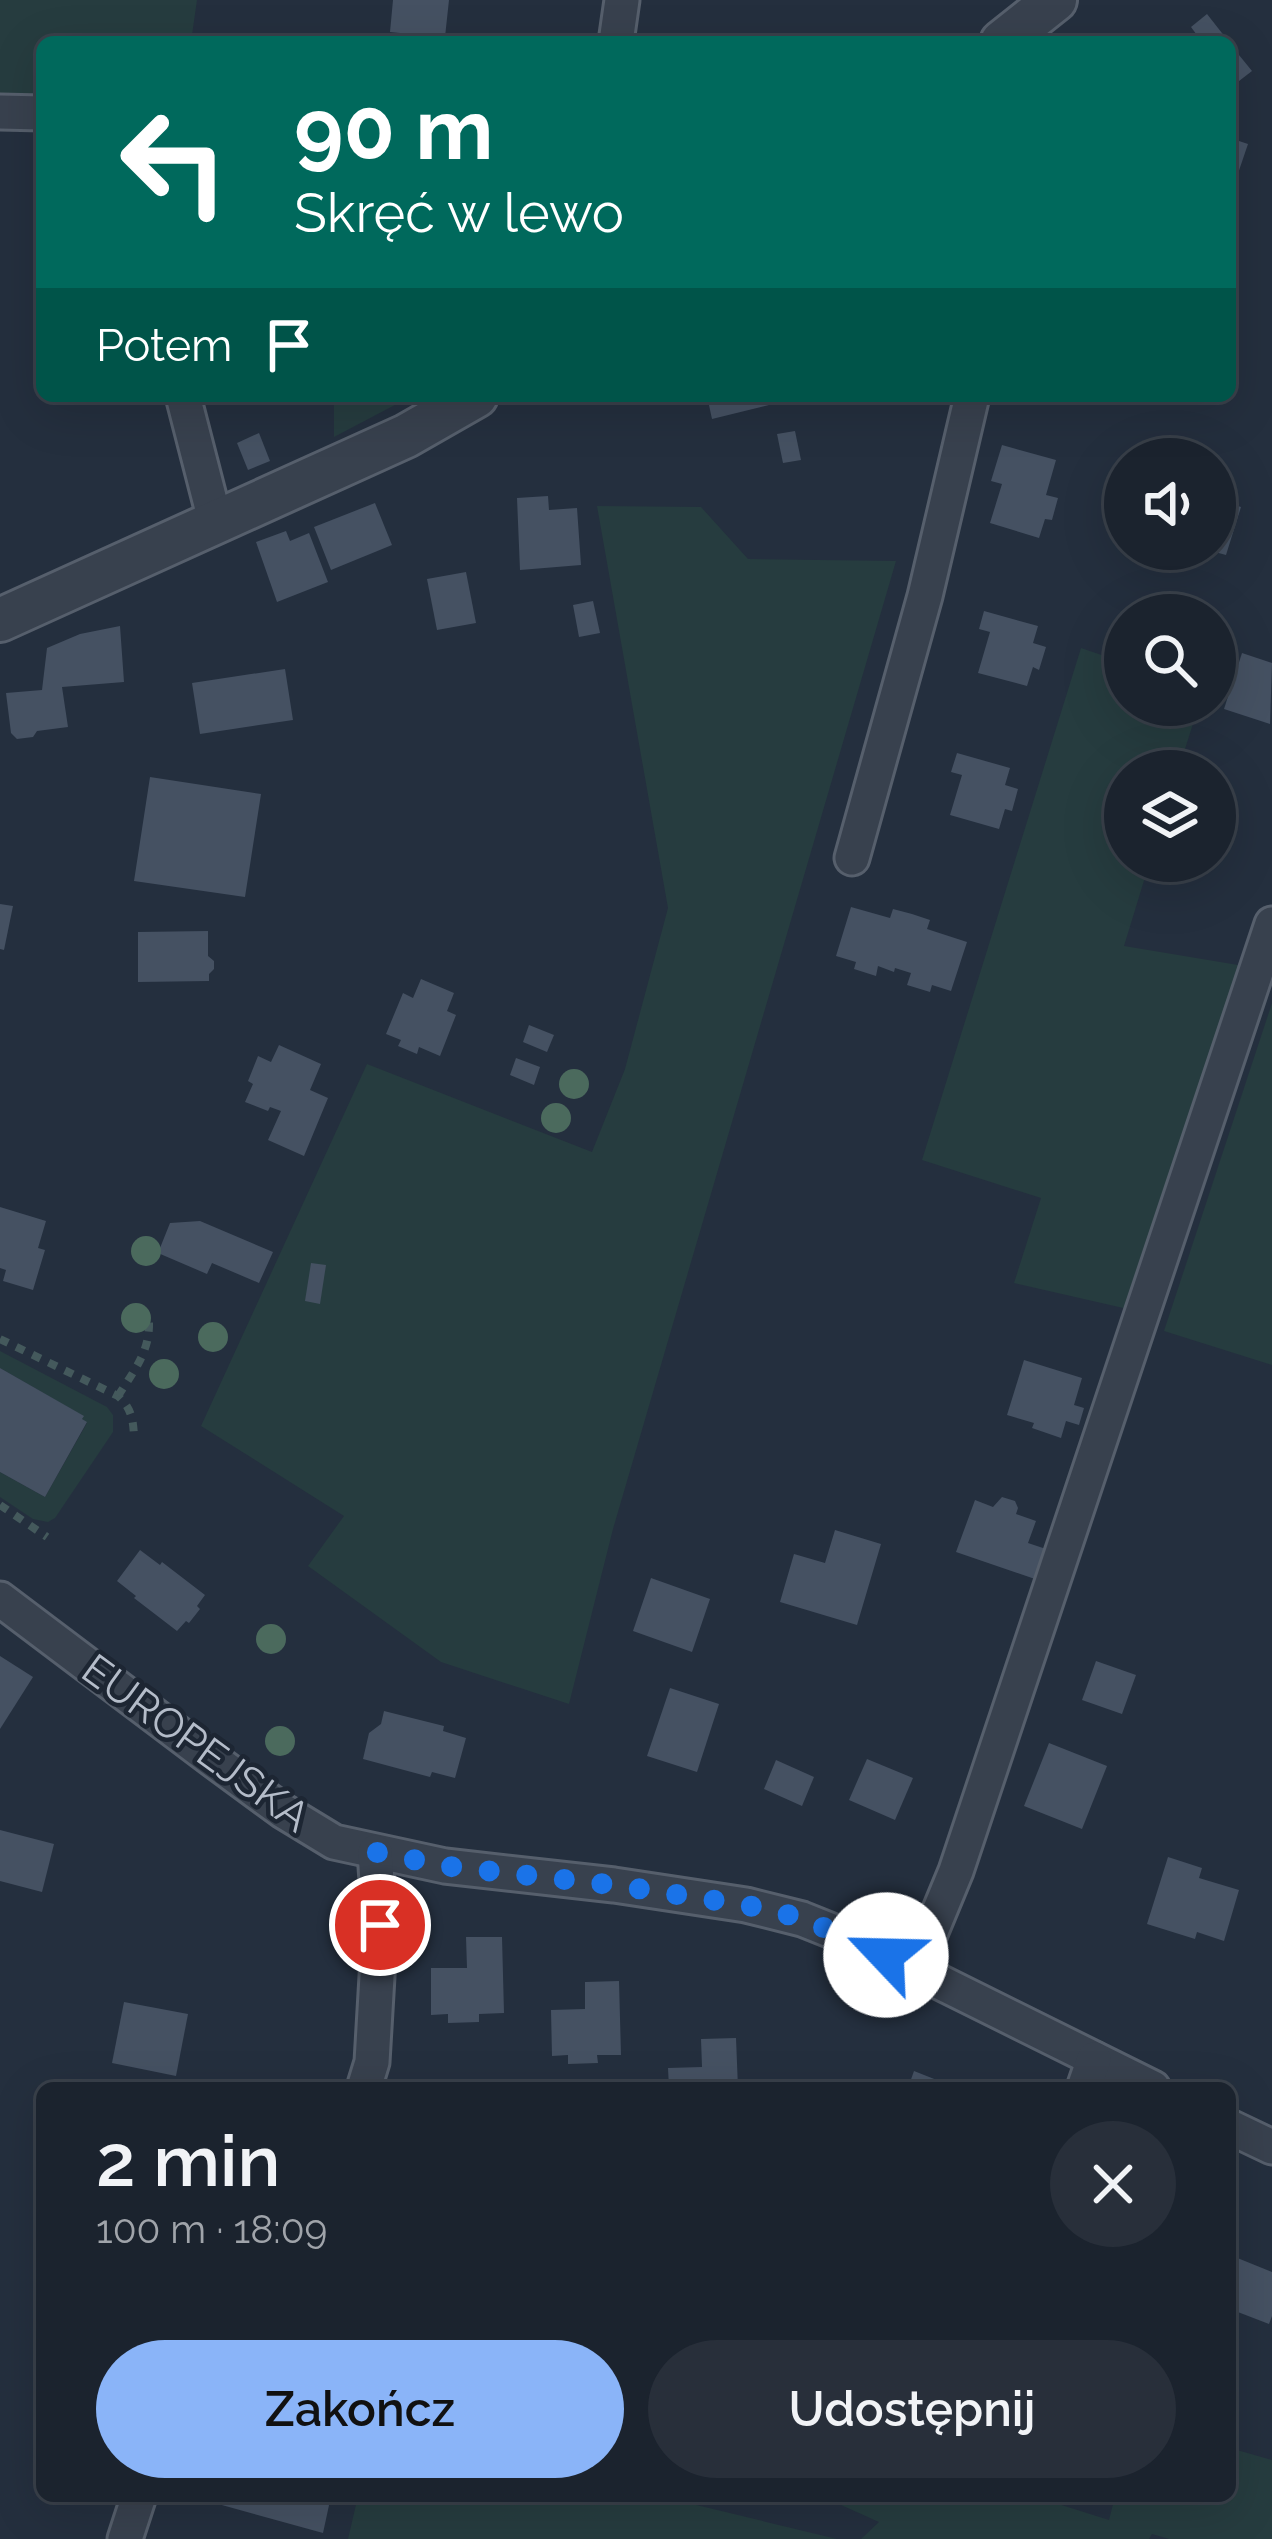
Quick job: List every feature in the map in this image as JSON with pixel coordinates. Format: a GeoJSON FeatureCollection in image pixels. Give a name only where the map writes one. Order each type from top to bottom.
{"type":"FeatureCollection","features":[{"type":"Feature","properties":{"kind":"street"},"geometry":{"type":"LineString","coordinates":[[617,36],[622,0]]}},
{"type":"Feature","properties":{"kind":"street"},"geometry":{"type":"LineString","coordinates":[[1010,36],[1055,0]]}},
{"type":"Feature","properties":{"kind":"street"},"geometry":{"type":"LineString","coordinates":[[0,112],[36,113]]}},
{"type":"Feature","properties":{"kind":"street"},"geometry":{"type":"LineString","coordinates":[[185,402],[216,524]]}},
{"type":"Feature","properties":{"kind":"street"},"geometry":{"type":"LineString","coordinates":[[0,620],[406,436],[466,402]]}},
{"type":"Feature","properties":{"kind":"street"},"geometry":{"type":"LineString","coordinates":[[852,859],[925,596],[971,402]]}},
{"type":"Feature","properties":{"kind":"street"},"geometry":{"type":"LineString","coordinates":[[915,1970],[956,1871],[1272,924]]}},
{"type":"Feature","properties":{"kind":"street","name":"EUROPEJSKA"},"geometry":{"type":"LineString","coordinates":[[0,1598],[283,1811],[334,1842],[446,1866],[614,1885],[802,1918],[915,1970],[1089,2073],[1127,2082]]}},
{"type":"Feature","properties":{"kind":"street"},"geometry":{"type":"LineString","coordinates":[[366,2082],[372,2062],[380,1925],[375,1852]]}},
{"type":"Feature","properties":{"kind":"street"},"geometry":{"type":"LineString","coordinates":[[1236,2129],[1272,2146]]}},
{"type":"Feature","properties":{"kind":"street"},"geometry":{"type":"LineString","coordinates":[[125,2539],[138,2502]]}},
{"type":"Feature","properties":{"kind":"path"},"geometry":{"type":"LineString","coordinates":[[118,1396],[145,1352],[149,1322]]}},
{"type":"Feature","properties":{"kind":"path"},"geometry":{"type":"LineString","coordinates":[[0,1339],[118,1396],[134,1419],[134,1436]]}},
{"type":"Feature","properties":{"kind":"path"},"geometry":{"type":"LineString","coordinates":[[0,1505],[47,1537]]}},
{"type":"Feature","properties":{"kind":"green space"},"geometry":{"type":"Polygon","coordinates":[[[0,0],[197,0],[192,36],[36,36],[36,103],[0,103],[0,0]]]}},
{"type":"Feature","properties":{"kind":"green space"},"geometry":{"type":"Polygon","coordinates":[[[334,402],[401,402],[334,437],[334,402]]]}},
{"type":"Feature","properties":{"kind":"green space"},"geometry":{"type":"Polygon","coordinates":[[[597,506],[701,507],[748,559],[896,561],[613,1529],[569,1704],[441,1662],[308,1566],[344,1516],[201,1426],[367,1064],[592,1152],[625,1069],[668,908],[597,506]]]}},
{"type":"Feature","properties":{"kind":"green space"},"geometry":{"type":"Polygon","coordinates":[[[1081,648],[1104,656],[1104,726],[1192,726],[1185,750],[1104,750],[1104,882],[1144,882],[1124,946],[1244,966],[1132,1310],[1014,1283],[1041,1198],[922,1160],[1081,648]]]}},
{"type":"Feature","properties":{"kind":"green space"},"geometry":{"type":"Polygon","coordinates":[[[1272,1003],[1272,1365],[1164,1331],[1272,1003]]]}},
{"type":"Feature","properties":{"kind":"green space"},"geometry":{"type":"Polygon","coordinates":[[[0,1351],[107,1407],[113,1415],[113,1432],[48,1522],[33,1519],[0,1497],[0,1472],[45,1497],[87,1423],[83,1416],[0,1368],[0,1351]]]}},
{"type":"Feature","properties":{"kind":"green space"},"geometry":{"type":"Polygon","coordinates":[[[1236,2450],[1272,2460],[1272,2539],[1169,2539],[1152,2534],[1149,2539],[861,2539],[879,2522],[834,2502],[1052,2502],[1109,2520],[1114,2502],[1236,2502],[1236,2450]]]}},
{"type":"Feature","properties":{"kind":"green space"},"geometry":{"type":"Polygon","coordinates":[[[357,2502],[684,2502],[837,2539],[348,2539],[357,2502]]]}},
{"type":"Feature","properties":{"kind":"building"},"geometry":{"type":"Polygon","coordinates":[[[393,0],[449,0],[445,36],[390,32],[393,0]]]}},
{"type":"Feature","properties":{"kind":"building"},"geometry":{"type":"Polygon","coordinates":[[[1207,14],[1224,36],[1198,36],[1191,27],[1207,14]]]}},
{"type":"Feature","properties":{"kind":"building"},"geometry":{"type":"Polygon","coordinates":[[[1236,51],[1252,71],[1236,83],[1236,51]]]}},
{"type":"Feature","properties":{"kind":"building"},"geometry":{"type":"Polygon","coordinates":[[[1236,140],[1248,144],[1236,179],[1236,140]]]}},
{"type":"Feature","properties":{"kind":"building"},"geometry":{"type":"Polygon","coordinates":[[[708,402],[772,402],[773,404],[712,419],[708,402]]]}},
{"type":"Feature","properties":{"kind":"building"},"geometry":{"type":"Polygon","coordinates":[[[795,431],[801,460],[783,463],[777,434],[795,431]]]}},
{"type":"Feature","properties":{"kind":"building"},"geometry":{"type":"Polygon","coordinates":[[[259,433],[270,461],[248,470],[237,443],[259,433]]]}},
{"type":"Feature","properties":{"kind":"building"},"geometry":{"type":"Polygon","coordinates":[[[1002,445],[1056,460],[1046,495],[1058,498],[1052,520],[1045,519],[1039,538],[990,523],[1002,484],[991,481],[1002,445]]]}},
{"type":"Feature","properties":{"kind":"building"},"geometry":{"type":"Polygon","coordinates":[[[548,496],[549,510],[577,508],[581,565],[520,570],[517,498],[548,496]]]}},
{"type":"Feature","properties":{"kind":"building"},"geometry":{"type":"Polygon","coordinates":[[[375,503],[392,545],[331,570],[314,527],[375,503]]]}},
{"type":"Feature","properties":{"kind":"building"},"geometry":{"type":"Polygon","coordinates":[[[286,531],[290,541],[309,533],[328,582],[277,602],[256,542],[286,531]]]}},
{"type":"Feature","properties":{"kind":"building"},"geometry":{"type":"Polygon","coordinates":[[[466,572],[476,623],[437,630],[427,579],[466,572]]]}},
{"type":"Feature","properties":{"kind":"building"},"geometry":{"type":"Polygon","coordinates":[[[593,601],[600,633],[579,637],[573,605],[593,601]]]}},
{"type":"Feature","properties":{"kind":"building"},"geometry":{"type":"Polygon","coordinates":[[[984,611],[1038,626],[1033,643],[1046,647],[1039,670],[1033,667],[1027,686],[978,673],[990,632],[979,629],[984,611]]]}},
{"type":"Feature","properties":{"kind":"building"},"geometry":{"type":"Polygon","coordinates":[[[120,626],[124,682],[62,687],[68,727],[17,739],[11,733],[6,693],[42,690],[47,648],[80,634],[120,626]]]}},
{"type":"Feature","properties":{"kind":"building"},"geometry":{"type":"Polygon","coordinates":[[[1242,653],[1272,663],[1270,724],[1236,713],[1236,672],[1242,653]]]}},
{"type":"Feature","properties":{"kind":"building"},"geometry":{"type":"Polygon","coordinates":[[[285,669],[293,720],[200,734],[192,683],[285,669]]]}},
{"type":"Feature","properties":{"kind":"building"},"geometry":{"type":"Polygon","coordinates":[[[957,753],[1010,768],[1005,785],[1018,789],[1012,811],[1005,809],[999,829],[950,815],[962,775],[951,772],[957,753]]]}},
{"type":"Feature","properties":{"kind":"building"},"geometry":{"type":"Polygon","coordinates":[[[150,777],[261,794],[245,897],[134,881],[150,777]]]}},
{"type":"Feature","properties":{"kind":"building"},"geometry":{"type":"Polygon","coordinates":[[[0,904],[13,906],[4,950],[0,949],[0,904]]]}},
{"type":"Feature","properties":{"kind":"building"},"geometry":{"type":"Polygon","coordinates":[[[851,907],[890,918],[893,909],[912,914],[930,920],[927,929],[967,942],[951,991],[932,985],[930,992],[907,985],[911,973],[895,968],[894,972],[878,966],[876,976],[836,956],[851,907]]]}},
{"type":"Feature","properties":{"kind":"building"},"geometry":{"type":"Polygon","coordinates":[[[208,931],[208,956],[214,961],[209,981],[138,982],[138,932],[208,931]]]}},
{"type":"Feature","properties":{"kind":"building"},"geometry":{"type":"Polygon","coordinates":[[[421,979],[454,993],[447,1011],[456,1015],[440,1056],[419,1047],[417,1054],[386,1034],[403,993],[413,998],[421,979]]]}},
{"type":"Feature","properties":{"kind":"building"},"geometry":{"type":"Polygon","coordinates":[[[529,1025],[554,1035],[547,1052],[523,1042],[529,1025]]]}},
{"type":"Feature","properties":{"kind":"building"},"geometry":{"type":"Polygon","coordinates":[[[279,1045],[321,1064],[310,1090],[328,1098],[304,1156],[268,1140],[281,1111],[245,1102],[258,1056],[271,1062],[279,1045]]]}},
{"type":"Feature","properties":{"kind":"building"},"geometry":{"type":"Polygon","coordinates":[[[516,1058],[540,1067],[534,1085],[510,1075],[516,1058]]]}},
{"type":"Feature","properties":{"kind":"building"},"geometry":{"type":"Polygon","coordinates":[[[0,1207],[46,1221],[38,1248],[45,1250],[33,1290],[3,1281],[0,1207]]]}},
{"type":"Feature","properties":{"kind":"building"},"geometry":{"type":"Polygon","coordinates":[[[200,1221],[273,1252],[259,1283],[212,1263],[207,1274],[158,1253],[170,1223],[200,1221]]]}},
{"type":"Feature","properties":{"kind":"building"},"geometry":{"type":"Polygon","coordinates":[[[311,1263],[326,1265],[320,1304],[305,1301],[311,1263]]]}},
{"type":"Feature","properties":{"kind":"building"},"geometry":{"type":"Polygon","coordinates":[[[1024,1360],[1082,1378],[1074,1405],[1084,1408],[1079,1425],[1066,1421],[1061,1438],[1007,1415],[1024,1360]]]}},
{"type":"Feature","properties":{"kind":"building"},"geometry":{"type":"Polygon","coordinates":[[[0,1368],[87,1422],[45,1497],[0,1472],[0,1368]]]}},
{"type":"Feature","properties":{"kind":"building"},"geometry":{"type":"Polygon","coordinates":[[[1002,1497],[1015,1501],[1016,1514],[1036,1521],[1028,1543],[1046,1549],[1035,1579],[956,1552],[975,1500],[993,1507],[1002,1497]]]}},
{"type":"Feature","properties":{"kind":"building"},"geometry":{"type":"Polygon","coordinates":[[[835,1530],[881,1544],[857,1625],[780,1602],[794,1554],[825,1563],[835,1530]]]}},
{"type":"Feature","properties":{"kind":"building"},"geometry":{"type":"Polygon","coordinates":[[[140,1550],[205,1595],[197,1606],[200,1609],[177,1631],[117,1581],[140,1550]]]}},
{"type":"Feature","properties":{"kind":"building"},"geometry":{"type":"Polygon","coordinates":[[[651,1578],[710,1599],[692,1652],[633,1631],[651,1578]]]}},
{"type":"Feature","properties":{"kind":"building"},"geometry":{"type":"Polygon","coordinates":[[[0,1656],[33,1677],[0,1729],[0,1656]]]}},
{"type":"Feature","properties":{"kind":"building"},"geometry":{"type":"Polygon","coordinates":[[[1096,1661],[1136,1675],[1122,1714],[1082,1700],[1096,1661]]]}},
{"type":"Feature","properties":{"kind":"building"},"geometry":{"type":"Polygon","coordinates":[[[670,1688],[719,1704],[697,1772],[647,1756],[670,1688]]]}},
{"type":"Feature","properties":{"kind":"building"},"geometry":{"type":"Polygon","coordinates":[[[384,1711],[444,1726],[443,1731],[466,1738],[455,1778],[432,1772],[430,1777],[363,1759],[369,1733],[381,1724],[384,1711]]]}},
{"type":"Feature","properties":{"kind":"building"},"geometry":{"type":"Polygon","coordinates":[[[1049,1743],[1107,1766],[1082,1829],[1024,1806],[1049,1743]]]}},
{"type":"Feature","properties":{"kind":"building"},"geometry":{"type":"Polygon","coordinates":[[[867,1759],[913,1778],[895,1820],[849,1800],[867,1759]]]}},
{"type":"Feature","properties":{"kind":"building"},"geometry":{"type":"Polygon","coordinates":[[[776,1760],[814,1777],[802,1806],[764,1789],[776,1760]]]}},
{"type":"Feature","properties":{"kind":"building"},"geometry":{"type":"Polygon","coordinates":[[[0,1830],[54,1844],[42,1892],[0,1881],[0,1830]]]}},
{"type":"Feature","properties":{"kind":"building"},"geometry":{"type":"Polygon","coordinates":[[[1168,1857],[1202,1868],[1199,1878],[1239,1890],[1224,1941],[1197,1932],[1195,1939],[1147,1924],[1168,1857]]]}},
{"type":"Feature","properties":{"kind":"building"},"geometry":{"type":"Polygon","coordinates":[[[466,1937],[502,1937],[504,2013],[479,2014],[479,2022],[448,2023],[448,2014],[431,2015],[431,1968],[467,1968],[466,1937]]]}},
{"type":"Feature","properties":{"kind":"building"},"geometry":{"type":"Polygon","coordinates":[[[619,1981],[621,2055],[597,2055],[598,2063],[568,2064],[568,2055],[552,2056],[551,2010],[585,2009],[585,1982],[619,1981]]]}},
{"type":"Feature","properties":{"kind":"building"},"geometry":{"type":"Polygon","coordinates":[[[124,2002],[188,2014],[176,2076],[112,2063],[124,2002]]]}},
{"type":"Feature","properties":{"kind":"building"},"geometry":{"type":"Polygon","coordinates":[[[736,2038],[738,2082],[669,2082],[668,2068],[702,2067],[701,2039],[736,2038]]]}},
{"type":"Feature","properties":{"kind":"building"},"geometry":{"type":"Polygon","coordinates":[[[914,2071],[942,2082],[910,2082],[914,2071]]]}},
{"type":"Feature","properties":{"kind":"building"},"geometry":{"type":"Polygon","coordinates":[[[1236,2257],[1272,2272],[1269,2324],[1236,2311],[1236,2257]]]}},
{"type":"Feature","properties":{"kind":"building"},"geometry":{"type":"Polygon","coordinates":[[[211,2502],[330,2502],[323,2533],[211,2502]]]}},
{"type":"Feature","properties":{"kind":"route"},"geometry":{"type":"LineString","coordinates":[[380,1925],[375,1852],[446,1866],[746,1905],[802,1918],[886,1955]]}}]}
